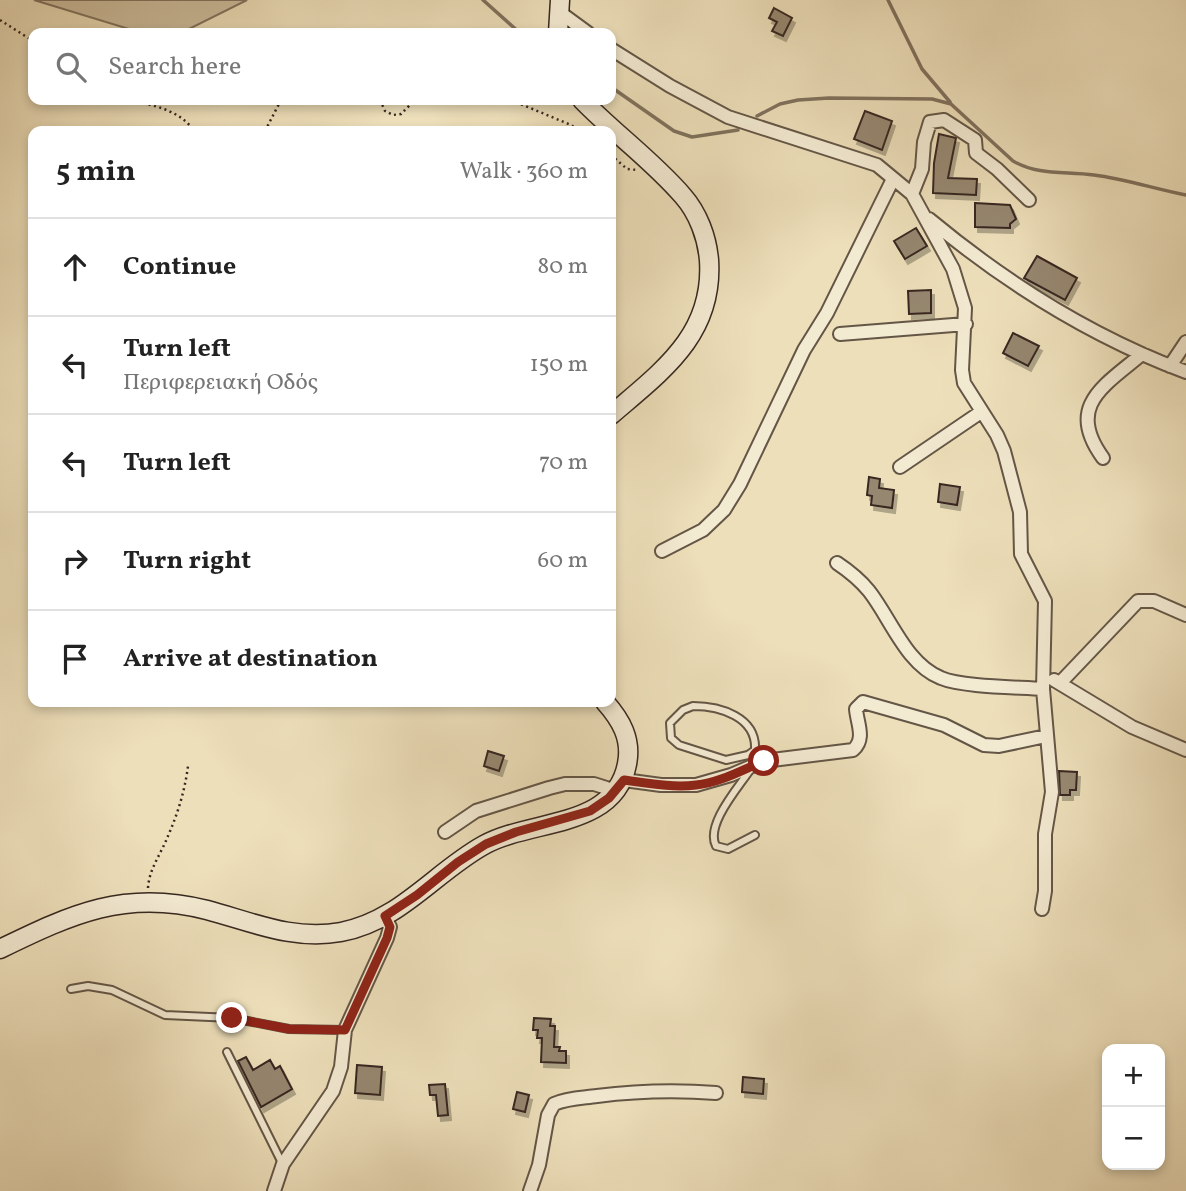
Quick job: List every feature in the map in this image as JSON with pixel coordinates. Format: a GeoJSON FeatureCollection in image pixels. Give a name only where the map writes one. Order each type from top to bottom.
{"type":"FeatureCollection","features":[{"type":"Feature","properties":{"kind":"main road"},"geometry":{"type":"LineString","coordinates":[[558,28],[559,6]]}},
{"type":"Feature","properties":{"kind":"main road"},"geometry":{"type":"LineString","coordinates":[[587,105],[610,126]]}},
{"type":"Feature","properties":{"kind":"main road"},"geometry":{"type":"LineString","coordinates":[[616,132],[683,195],[698,220],[708,255],[708,291],[692,337],[666,367],[616,411]]}},
{"type":"Feature","properties":{"kind":"main road"},"geometry":{"type":"LineString","coordinates":[[0,949],[38,931],[112,904],[149,902],[187,905],[293,934],[338,933],[362,928],[417,895],[458,862],[486,844],[516,832],[583,814],[600,806],[620,786],[628,761],[628,740],[617,716],[609,707]]}},
{"type":"Feature","properties":{"kind":"street"},"geometry":{"type":"LineString","coordinates":[[559,6],[583,28]]}},
{"type":"Feature","properties":{"kind":"street"},"geometry":{"type":"LineString","coordinates":[[616,53],[729,117],[877,165],[912,194],[958,280],[966,324],[962,370],[964,383],[1004,451],[1020,512],[1021,554],[1045,601],[1043,689],[1052,792],[1045,834],[1045,891],[1042,909]]}},
{"type":"Feature","properties":{"kind":"street"},"geometry":{"type":"LineString","coordinates":[[912,194],[922,169],[924,142],[930,122],[944,120],[975,140],[976,153],[1029,200]]}},
{"type":"Feature","properties":{"kind":"street"},"geometry":{"type":"LineString","coordinates":[[662,551],[703,530],[724,510],[740,484],[804,350],[827,313],[892,179]]}},
{"type":"Feature","properties":{"kind":"street"},"geometry":{"type":"LineString","coordinates":[[924,214],[1012,283],[1114,342],[1186,372]]}},
{"type":"Feature","properties":{"kind":"street"},"geometry":{"type":"LineString","coordinates":[[840,334],[966,324]]}},
{"type":"Feature","properties":{"kind":"street"},"geometry":{"type":"LineString","coordinates":[[1170,366],[1186,342]]}},
{"type":"Feature","properties":{"kind":"street"},"geometry":{"type":"LineString","coordinates":[[1103,458],[1089,435],[1087,413],[1091,402],[1109,381],[1142,354]]}},
{"type":"Feature","properties":{"kind":"street"},"geometry":{"type":"LineString","coordinates":[[900,467],[981,412]]}},
{"type":"Feature","properties":{"kind":"street"},"geometry":{"type":"LineString","coordinates":[[837,563],[853,574],[870,592],[911,652],[932,673],[949,681],[1043,689]]}},
{"type":"Feature","properties":{"kind":"street"},"geometry":{"type":"LineString","coordinates":[[1060,683],[1138,601],[1154,601],[1186,615]]}},
{"type":"Feature","properties":{"kind":"street"},"geometry":{"type":"LineString","coordinates":[[1044,674],[1132,727],[1186,750]]}},
{"type":"Feature","properties":{"kind":"street"},"geometry":{"type":"LineString","coordinates":[[444,832],[476,811],[493,804],[565,784],[696,785],[779,758],[853,750],[858,747],[860,738],[856,709],[863,702],[944,725],[984,745],[999,746],[1046,736]]}},
{"type":"Feature","properties":{"kind":"street"},"geometry":{"type":"LineString","coordinates":[[274,1191],[283,1164],[333,1091],[341,1067],[345,1030],[387,938],[390,927],[385,916]]}},
{"type":"Feature","properties":{"kind":"street"},"geometry":{"type":"LineString","coordinates":[[530,1191],[548,1115],[556,1103],[632,1092],[671,1090],[716,1093]]}},
{"type":"Feature","properties":{"kind":"lane"},"geometry":{"type":"LineString","coordinates":[[693,706],[718,708],[740,717],[756,741],[755,750],[748,755],[726,760],[679,745],[671,738],[669,729],[672,720],[682,710],[693,706]]}},
{"type":"Feature","properties":{"kind":"lane"},"geometry":{"type":"LineString","coordinates":[[726,760],[731,775]]}},
{"type":"Feature","properties":{"kind":"lane"},"geometry":{"type":"LineString","coordinates":[[753,766],[722,812],[712,839],[716,846],[728,849],[755,835]]}},
{"type":"Feature","properties":{"kind":"lane"},"geometry":{"type":"LineString","coordinates":[[71,989],[88,986],[113,990],[165,1015],[232,1018],[289,1029],[345,1030]]}},
{"type":"Feature","properties":{"kind":"lane"},"geometry":{"type":"LineString","coordinates":[[227,1052],[283,1164]]}},
{"type":"Feature","properties":{"kind":"path"},"geometry":{"type":"LineString","coordinates":[[0,20],[28,38]]}},
{"type":"Feature","properties":{"kind":"path"},"geometry":{"type":"LineString","coordinates":[[140,105],[161,109],[182,118],[189,126]]}},
{"type":"Feature","properties":{"kind":"path"},"geometry":{"type":"LineString","coordinates":[[268,126],[278,105]]}},
{"type":"Feature","properties":{"kind":"path"},"geometry":{"type":"LineString","coordinates":[[382,105],[385,111],[393,116],[401,114],[410,105]]}},
{"type":"Feature","properties":{"kind":"path"},"geometry":{"type":"LineString","coordinates":[[523,105],[572,126]]}},
{"type":"Feature","properties":{"kind":"path"},"geometry":{"type":"LineString","coordinates":[[149,902],[149,877],[177,814],[188,766]]}},
{"type":"Feature","properties":{"kind":"shaded area"},"geometry":{"type":"Polygon","coordinates":[[[34,0],[247,0],[191,28],[126,28],[34,0]]]}},
{"type":"Feature","properties":{"kind":"building"},"geometry":{"type":"Polygon","coordinates":[[[774,8],[792,18],[783,36],[772,31],[777,22],[769,18],[774,8]]]}},
{"type":"Feature","properties":{"kind":"building"},"geometry":{"type":"Polygon","coordinates":[[[865,111],[892,121],[882,150],[854,139],[865,111]]]}},
{"type":"Feature","properties":{"kind":"building"},"geometry":{"type":"Polygon","coordinates":[[[939,134],[956,138],[948,178],[977,179],[976,195],[933,193],[939,134]]]}},
{"type":"Feature","properties":{"kind":"building"},"geometry":{"type":"Polygon","coordinates":[[[975,203],[1010,205],[1016,219],[1010,224],[1010,228],[975,227],[975,203]]]}},
{"type":"Feature","properties":{"kind":"building"},"geometry":{"type":"Polygon","coordinates":[[[916,228],[927,246],[905,259],[894,241],[916,228]]]}},
{"type":"Feature","properties":{"kind":"building"},"geometry":{"type":"Polygon","coordinates":[[[1037,256],[1077,278],[1065,300],[1024,278],[1037,256]]]}},
{"type":"Feature","properties":{"kind":"building"},"geometry":{"type":"Polygon","coordinates":[[[931,290],[931,313],[909,314],[908,291],[931,290]]]}},
{"type":"Feature","properties":{"kind":"building"},"geometry":{"type":"Polygon","coordinates":[[[1013,333],[1039,346],[1028,366],[1003,353],[1013,333]]]}},
{"type":"Feature","properties":{"kind":"building"},"geometry":{"type":"Polygon","coordinates":[[[869,477],[880,479],[879,488],[894,490],[892,508],[871,505],[872,496],[867,495],[869,477]]]}},
{"type":"Feature","properties":{"kind":"building"},"geometry":{"type":"Polygon","coordinates":[[[940,484],[960,487],[957,505],[938,502],[940,484]]]}},
{"type":"Feature","properties":{"kind":"building"},"geometry":{"type":"Polygon","coordinates":[[[488,751],[504,756],[499,771],[484,766],[488,751]]]}},
{"type":"Feature","properties":{"kind":"building"},"geometry":{"type":"Polygon","coordinates":[[[1059,771],[1077,772],[1076,790],[1070,790],[1070,795],[1060,795],[1059,771]]]}},
{"type":"Feature","properties":{"kind":"building"},"geometry":{"type":"Polygon","coordinates":[[[534,1018],[551,1019],[550,1026],[555,1026],[554,1047],[560,1047],[559,1051],[566,1051],[566,1063],[541,1062],[542,1038],[537,1038],[538,1030],[533,1030],[534,1018]]]}},
{"type":"Feature","properties":{"kind":"building"},"geometry":{"type":"Polygon","coordinates":[[[246,1057],[253,1070],[270,1060],[275,1069],[280,1066],[292,1089],[261,1107],[238,1061],[246,1057]]]}},
{"type":"Feature","properties":{"kind":"building"},"geometry":{"type":"Polygon","coordinates":[[[357,1065],[382,1067],[380,1095],[355,1093],[357,1065]]]}},
{"type":"Feature","properties":{"kind":"building"},"geometry":{"type":"Polygon","coordinates":[[[743,1077],[764,1079],[763,1094],[742,1092],[743,1077]]]}},
{"type":"Feature","properties":{"kind":"building"},"geometry":{"type":"Polygon","coordinates":[[[445,1084],[448,1115],[438,1116],[436,1095],[430,1095],[429,1085],[445,1084]]]}},
{"type":"Feature","properties":{"kind":"building"},"geometry":{"type":"Polygon","coordinates":[[[517,1092],[529,1095],[525,1112],[513,1109],[517,1092]]]}},
{"type":"Feature","properties":{"kind":"waterway"},"geometry":{"type":"LineString","coordinates":[[483,0],[514,28]]}},
{"type":"Feature","properties":{"kind":"waterway"},"geometry":{"type":"LineString","coordinates":[[888,0],[922,69],[950,102]]}},
{"type":"Feature","properties":{"kind":"waterway"},"geometry":{"type":"LineString","coordinates":[[616,90],[674,131],[692,137],[738,130]]}},
{"type":"Feature","properties":{"kind":"waterway"},"geometry":{"type":"LineString","coordinates":[[757,116],[780,104],[798,100],[932,99],[951,104],[1013,161],[1023,166],[1042,171],[1106,177],[1186,195]]}},
{"type":"Feature","properties":{"kind":"route"},"geometry":{"type":"LineString","coordinates":[[232,1018],[289,1029],[345,1030],[387,938],[390,927],[385,916],[486,844],[516,832],[590,811],[609,798],[624,780],[661,785],[696,785],[731,775],[764,761]]}}]}
